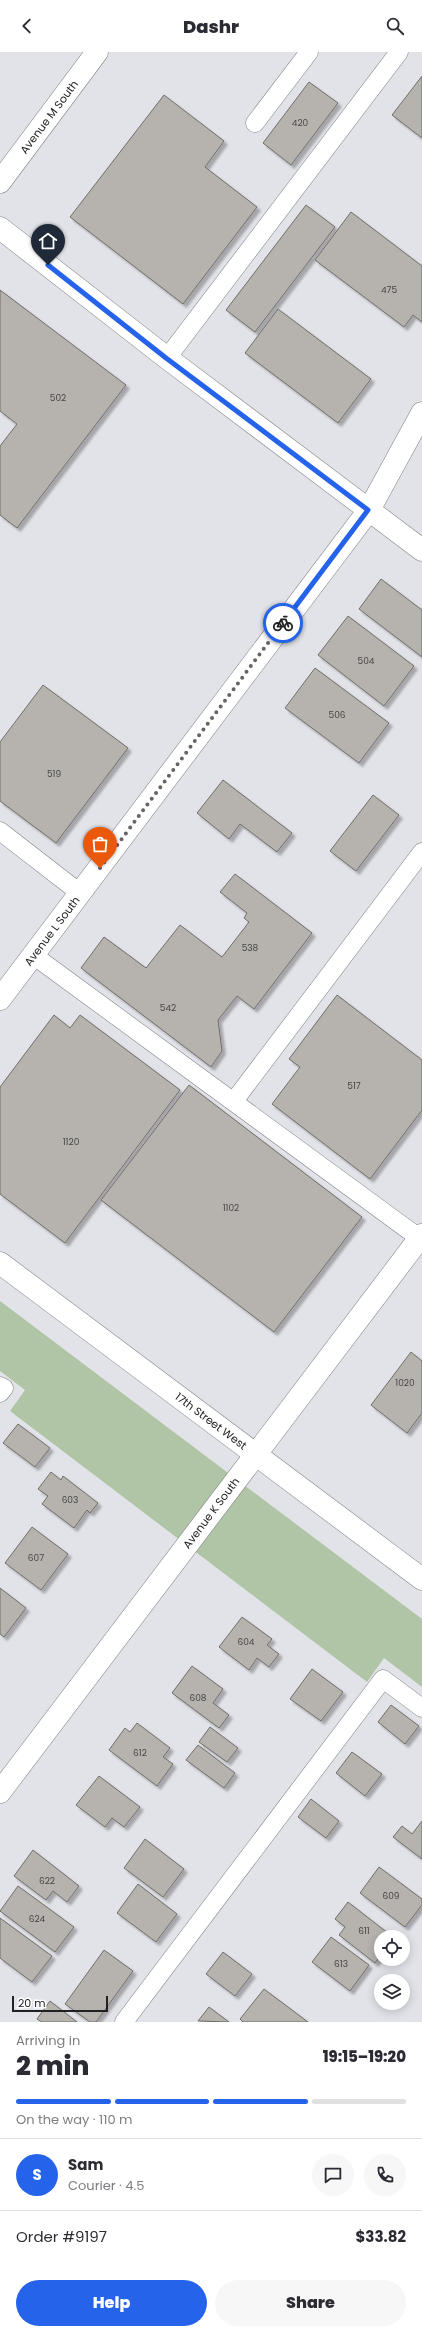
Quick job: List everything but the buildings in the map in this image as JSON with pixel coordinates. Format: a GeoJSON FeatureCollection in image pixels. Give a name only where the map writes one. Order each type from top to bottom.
{"type":"FeatureCollection","features":[{"type":"Feature","properties":{"kind":"street","name":"Avenue M South"},"geometry":{"type":"LineString","coordinates":[[0,182],[97,52]]}},
{"type":"Feature","properties":{"kind":"street"},"geometry":{"type":"LineString","coordinates":[[0,228],[166,358],[422,550]]}},
{"type":"Feature","properties":{"kind":"street","name":"Avenue L South"},"geometry":{"type":"LineString","coordinates":[[0,999],[368,510],[422,413]]}},
{"type":"Feature","properties":{"kind":"street","name":"Avenue K South"},"geometry":{"type":"LineString","coordinates":[[0,1792],[421,1238]]}},
{"type":"Feature","properties":{"kind":"street","name":"17th Street West"},"geometry":{"type":"LineString","coordinates":[[0,1263],[422,1579]]}},
{"type":"Feature","properties":{"kind":"lane"},"geometry":{"type":"LineString","coordinates":[[255,123],[309,52]]}},
{"type":"Feature","properties":{"kind":"lane"},"geometry":{"type":"LineString","coordinates":[[166,358],[399,52]]}},
{"type":"Feature","properties":{"kind":"lane"},"geometry":{"type":"LineString","coordinates":[[0,831],[80,893]]}},
{"type":"Feature","properties":{"kind":"lane"},"geometry":{"type":"LineString","coordinates":[[234,1100],[422,852]]}},
{"type":"Feature","properties":{"kind":"lane"},"geometry":{"type":"LineString","coordinates":[[33,955],[234,1100],[421,1238]]}},
{"type":"Feature","properties":{"kind":"lane"},"geometry":{"type":"LineString","coordinates":[[0,1386],[4,1388],[0,1393]]}},
{"type":"Feature","properties":{"kind":"lane"},"geometry":{"type":"LineString","coordinates":[[124,2022],[383,1679],[422,1708]]}},
{"type":"Feature","properties":{"kind":"green space"},"geometry":{"type":"Polygon","coordinates":[[[0,1301],[422,1619],[422,1687],[384,1658],[367,1682],[10,1411],[25,1390],[0,1371],[0,1301]]]}},
{"type":"Feature","properties":{"kind":"way so far"},"geometry":{"type":"LineString","coordinates":[[100,868],[283,623]]}},
{"type":"Feature","properties":{"kind":"route"},"geometry":{"type":"LineString","coordinates":[[48,265],[166,358],[368,510],[283,623]]}}]}
